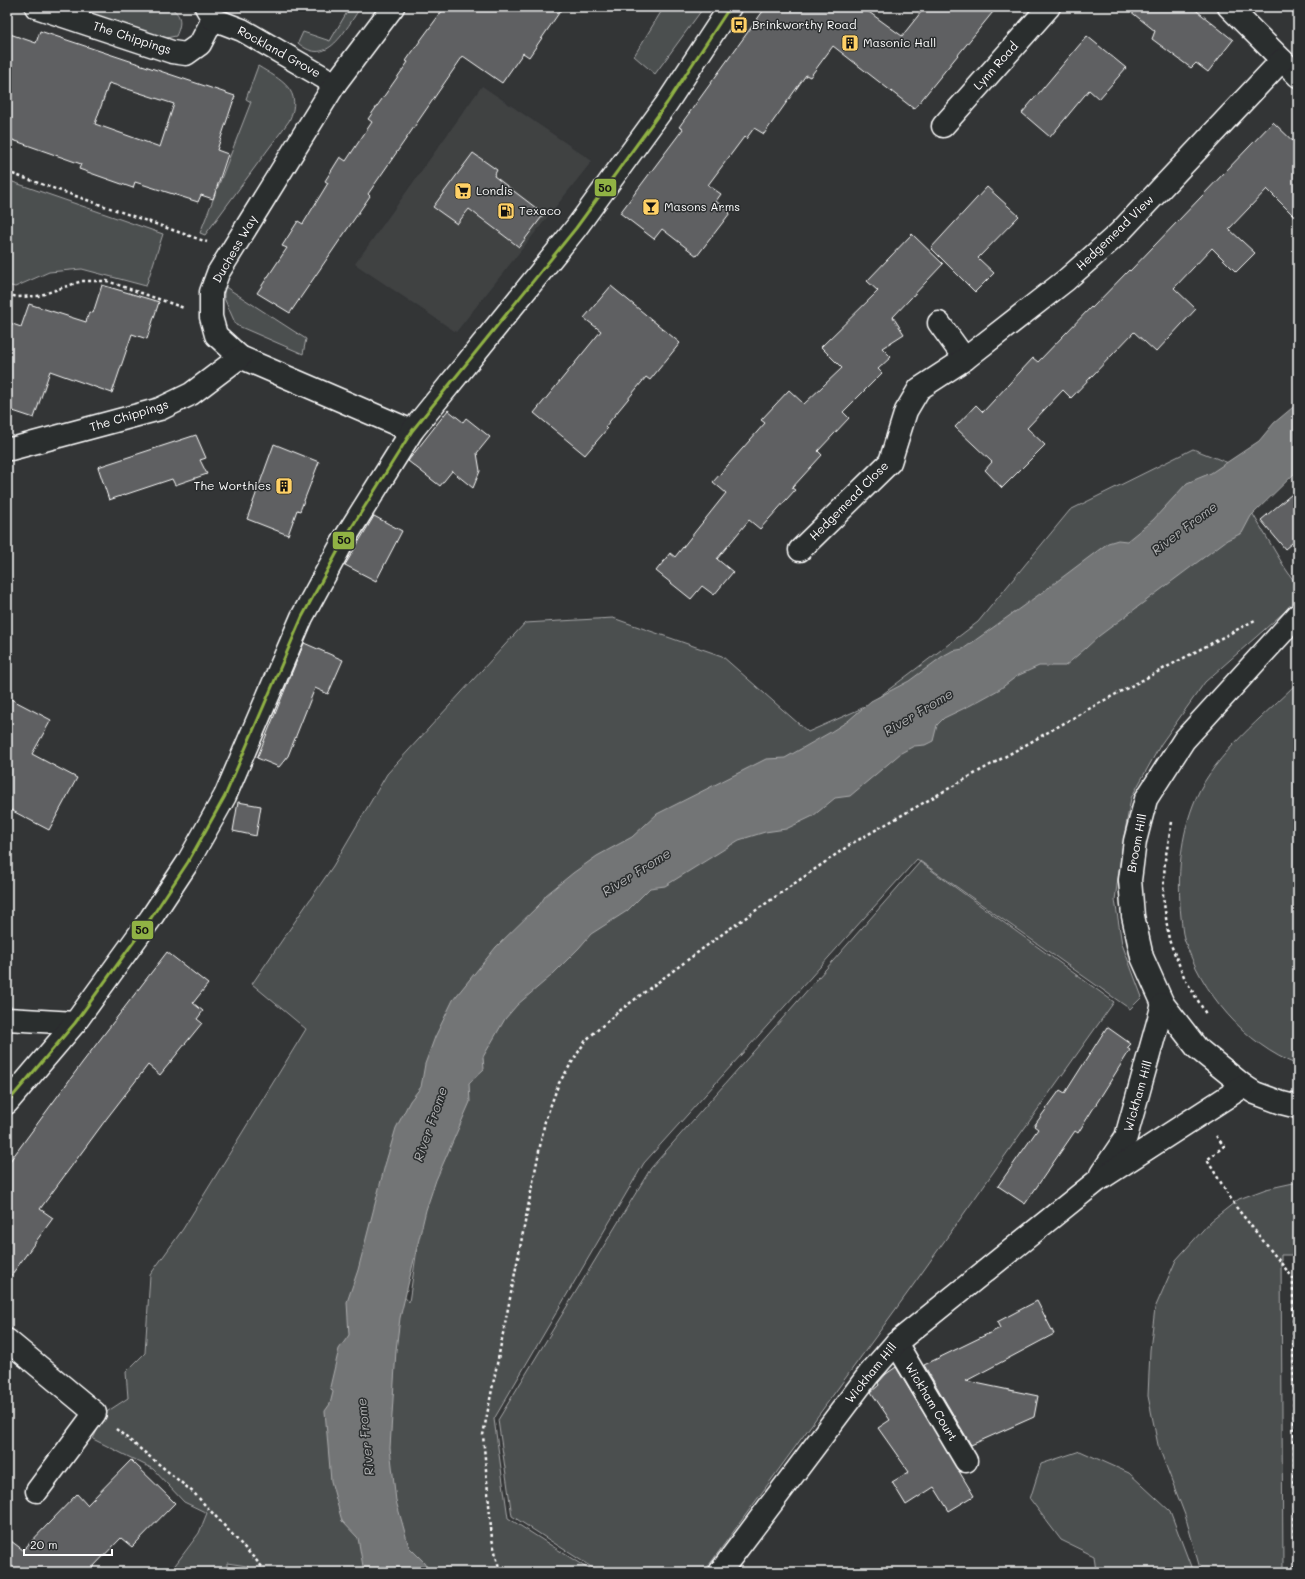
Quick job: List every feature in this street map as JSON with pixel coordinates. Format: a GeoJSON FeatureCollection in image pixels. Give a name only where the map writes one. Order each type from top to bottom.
{"type":"FeatureCollection","features":[{"type":"Feature","properties":{"kind":"street","name":"The Chippings"},"geometry":{"type":"LineString","coordinates":[[36,7],[172,52],[186,54],[200,44],[209,13]]}},
{"type":"Feature","properties":{"kind":"street","name":"Duchess Way"},"geometry":{"type":"LineString","coordinates":[[393,7],[335,84],[218,273],[211,292],[211,317],[216,335],[240,357],[412,431]]}},
{"type":"Feature","properties":{"kind":"street"},"geometry":{"type":"LineString","coordinates":[[7,1103],[75,1023],[152,918],[196,849],[225,796],[302,617],[345,538],[412,431],[576,228],[667,103],[730,7]]}},
{"type":"Feature","properties":{"kind":"street","name":"Lynn Road"},"geometry":{"type":"LineString","coordinates":[[943,126],[1049,7]]}},
{"type":"Feature","properties":{"kind":"street"},"geometry":{"type":"LineString","coordinates":[[1229,7],[1298,76]]}},
{"type":"Feature","properties":{"kind":"street","name":"Rockland Grove"},"geometry":{"type":"LineString","coordinates":[[209,13],[242,30],[335,84]]}},
{"type":"Feature","properties":{"kind":"street","name":"Hedgemead View"},"geometry":{"type":"LineString","coordinates":[[965,359],[1066,280],[1119,233],[1282,60]]}},
{"type":"Feature","properties":{"kind":"street"},"geometry":{"type":"LineString","coordinates":[[938,323],[965,359]]}},
{"type":"Feature","properties":{"kind":"street","name":"The Chippings"},"geometry":{"type":"LineString","coordinates":[[7,448],[11,449],[160,409],[191,394],[240,357]]}},
{"type":"Feature","properties":{"kind":"street","name":"Hedgemead Close"},"geometry":{"type":"LineString","coordinates":[[800,550],[890,462],[906,411],[919,389],[965,359]]}},
{"type":"Feature","properties":{"kind":"street","name":"Broom Hill"},"geometry":{"type":"LineString","coordinates":[[1298,615],[1184,740],[1146,799],[1135,841],[1130,880],[1133,916],[1142,957],[1163,1004],[1197,1048],[1244,1086],[1275,1100],[1298,1106]]}},
{"type":"Feature","properties":{"kind":"street","name":"Wickham Hill"},"geometry":{"type":"LineString","coordinates":[[1097,1181],[1126,1137],[1163,1004]]}},
{"type":"Feature","properties":{"kind":"street"},"geometry":{"type":"LineString","coordinates":[[7,1019],[75,1023]]}},
{"type":"Feature","properties":{"kind":"street","name":"Wickham Hill"},"geometry":{"type":"LineString","coordinates":[[720,1572],[868,1374],[896,1343],[1097,1181],[1244,1086]]}},
{"type":"Feature","properties":{"kind":"street"},"geometry":{"type":"LineString","coordinates":[[7,1340],[95,1413],[37,1491]]}},
{"type":"Feature","properties":{"kind":"street","name":"Wickham Court"},"geometry":{"type":"LineString","coordinates":[[896,1343],[966,1461]]}},
{"type":"Feature","properties":{"kind":"path"},"geometry":{"type":"LineString","coordinates":[[7,172],[232,251]]}},
{"type":"Feature","properties":{"kind":"path"},"geometry":{"type":"LineString","coordinates":[[7,294],[17,297],[38,296],[82,282],[107,282],[211,317]]}},
{"type":"Feature","properties":{"kind":"path"},"geometry":{"type":"LineString","coordinates":[[500,1572],[492,1539],[483,1435],[545,1121],[559,1083],[586,1040],[618,1012],[724,932],[851,844],[1102,702],[1259,617]]}},
{"type":"Feature","properties":{"kind":"path"},"geometry":{"type":"LineString","coordinates":[[1172,822],[1165,860],[1163,896],[1169,940],[1185,979],[1208,1016]]}},
{"type":"Feature","properties":{"kind":"path"},"geometry":{"type":"LineString","coordinates":[[1207,1160],[1236,1207],[1293,1278],[1295,1572]]}},
{"type":"Feature","properties":{"kind":"path"},"geometry":{"type":"LineString","coordinates":[[95,1413],[194,1493],[267,1572]]}},
{"type":"Feature","properties":{"kind":"shaded area"},"geometry":{"type":"Polygon","coordinates":[[[71,7],[169,7],[179,16],[180,23],[176,36],[166,38],[71,7]]]}},
{"type":"Feature","properties":{"kind":"shaded area"},"geometry":{"type":"Polygon","coordinates":[[[350,7],[361,7],[342,35],[327,49],[318,51],[309,50],[298,43],[303,32],[330,41],[350,7]]]}},
{"type":"Feature","properties":{"kind":"shaded area"},"geometry":{"type":"Polygon","coordinates":[[[664,7],[704,7],[655,74],[634,56],[664,7]]]}},
{"type":"Feature","properties":{"kind":"shaded area"},"geometry":{"type":"Polygon","coordinates":[[[258,66],[275,76],[288,87],[294,101],[293,110],[289,121],[205,235],[200,233],[251,102],[246,99],[258,66]]]}},
{"type":"Feature","properties":{"kind":"shaded area"},"geometry":{"type":"Polygon","coordinates":[[[482,86],[592,161],[456,332],[355,264],[482,86]]]}},
{"type":"Feature","properties":{"kind":"shaded area"},"geometry":{"type":"Polygon","coordinates":[[[7,180],[163,234],[146,286],[82,269],[49,272],[15,287],[7,285],[7,180]]]}},
{"type":"Feature","properties":{"kind":"shaded area"},"geometry":{"type":"Polygon","coordinates":[[[224,286],[306,339],[303,354],[236,325],[224,298],[224,286]]]}},
{"type":"Feature","properties":{"kind":"shaded area"},"geometry":{"type":"Polygon","coordinates":[[[1193,449],[1236,466],[1251,511],[1298,587],[1298,600],[1205,682],[1161,744],[1131,798],[1115,900],[1122,944],[1142,997],[1130,1009],[917,859],[644,1163],[494,1419],[508,1518],[593,1572],[254,1572],[247,1566],[227,1563],[227,1572],[170,1572],[199,1533],[207,1513],[184,1502],[153,1469],[93,1439],[105,1413],[128,1398],[126,1372],[145,1353],[150,1275],[183,1229],[306,1029],[252,984],[333,866],[387,774],[525,623],[613,618],[722,656],[808,732],[867,706],[978,622],[1070,510],[1193,449]],[[417,1249],[385,1276],[409,1302],[417,1249]]]}},
{"type":"Feature","properties":{"kind":"shaded area"},"geometry":{"type":"Polygon","coordinates":[[[1298,682],[1298,1065],[1279,1056],[1260,1044],[1243,1030],[1214,997],[1202,978],[1184,938],[1182,931],[1179,887],[1181,856],[1186,827],[1196,798],[1204,782],[1215,766],[1241,736],[1298,682]]]}},
{"type":"Feature","properties":{"kind":"shaded area"},"geometry":{"type":"Polygon","coordinates":[[[920,862],[1114,1002],[909,1291],[704,1572],[599,1572],[512,1516],[498,1420],[651,1168],[920,862]]]}},
{"type":"Feature","properties":{"kind":"shaded area"},"geometry":{"type":"Polygon","coordinates":[[[1298,1182],[1298,1255],[1281,1255],[1283,1572],[1201,1572],[1185,1515],[1158,1445],[1148,1396],[1150,1350],[1155,1308],[1176,1260],[1211,1221],[1239,1199],[1266,1189],[1298,1182]]]}},
{"type":"Feature","properties":{"kind":"shaded area"},"geometry":{"type":"Polygon","coordinates":[[[1080,1451],[1129,1473],[1170,1511],[1193,1572],[1096,1572],[1094,1556],[1061,1540],[1030,1499],[1041,1464],[1080,1451]]]}},
{"type":"Feature","properties":{"kind":"water","name":"River Frome"},"geometry":{"type":"Polygon","coordinates":[[[1298,403],[1298,470],[1251,516],[1242,533],[1227,540],[1099,636],[1065,666],[1039,666],[1017,676],[1000,689],[944,718],[937,725],[933,741],[925,745],[914,746],[901,753],[850,796],[835,798],[813,816],[786,829],[765,832],[739,840],[665,886],[650,888],[627,911],[591,934],[551,976],[517,1005],[505,1019],[483,1057],[484,1069],[469,1083],[470,1102],[436,1180],[426,1210],[400,1318],[396,1350],[390,1448],[396,1501],[409,1547],[424,1562],[430,1572],[364,1572],[358,1538],[342,1521],[331,1481],[325,1411],[330,1404],[333,1392],[330,1387],[339,1349],[349,1335],[347,1302],[358,1270],[396,1128],[410,1101],[421,1087],[425,1064],[435,1037],[453,1000],[496,947],[540,904],[546,895],[597,856],[632,837],[657,814],[766,759],[785,758],[848,721],[871,701],[909,681],[943,656],[952,651],[963,649],[1108,543],[1118,540],[1127,541],[1153,520],[1187,483],[1211,473],[1259,441],[1274,423],[1298,403]]]}},
{"type":"Feature","properties":{"kind":"building"},"geometry":{"type":"Polygon","coordinates":[[[445,7],[563,7],[529,57],[523,53],[502,83],[463,56],[368,194],[370,196],[290,313],[257,293],[287,248],[282,246],[298,221],[303,224],[328,183],[325,181],[340,157],[346,161],[372,122],[368,119],[408,62],[406,61],[445,7]]]}},
{"type":"Feature","properties":{"kind":"building"},"geometry":{"type":"Polygon","coordinates":[[[766,7],[862,7],[902,36],[925,7],[997,7],[914,109],[833,46],[810,77],[806,75],[764,134],[754,128],[746,139],[744,137],[708,185],[721,194],[716,201],[730,213],[697,256],[662,229],[654,239],[620,213],[683,129],[679,127],[766,7]]]}},
{"type":"Feature","properties":{"kind":"building"},"geometry":{"type":"Polygon","coordinates":[[[1125,7],[1192,7],[1233,40],[1208,72],[1196,63],[1191,68],[1152,39],[1155,31],[1125,7]]]}},
{"type":"Feature","properties":{"kind":"building"},"geometry":{"type":"Polygon","coordinates":[[[40,31],[235,96],[217,150],[228,154],[213,199],[201,195],[198,202],[135,182],[133,188],[79,169],[81,164],[7,138],[7,33],[36,43],[40,31]],[[109,83],[95,124],[160,147],[174,104],[109,83]]]}},
{"type":"Feature","properties":{"kind":"building"},"geometry":{"type":"Polygon","coordinates":[[[1087,36],[1126,68],[1099,99],[1089,90],[1050,137],[1022,113],[1087,36]]]}},
{"type":"Feature","properties":{"kind":"building"},"geometry":{"type":"Polygon","coordinates":[[[1273,122],[1298,146],[1298,220],[1267,189],[1229,229],[1255,253],[1236,272],[1212,248],[1174,288],[1196,309],[1156,352],[1134,332],[1071,398],[1063,390],[1027,428],[1045,445],[1002,488],[985,470],[992,462],[955,427],[976,405],[983,412],[1033,358],[1038,362],[1091,307],[1092,308],[1129,270],[1130,271],[1273,122]]]}},
{"type":"Feature","properties":{"kind":"building"},"geometry":{"type":"Polygon","coordinates":[[[473,153],[497,170],[494,176],[544,214],[519,247],[469,209],[457,224],[433,207],[473,153]]]}},
{"type":"Feature","properties":{"kind":"building"},"geometry":{"type":"Polygon","coordinates":[[[987,187],[1019,216],[978,258],[994,273],[975,292],[931,248],[987,187]]]}},
{"type":"Feature","properties":{"kind":"building"},"geometry":{"type":"Polygon","coordinates":[[[912,234],[943,264],[893,317],[904,334],[882,348],[891,357],[878,369],[882,373],[843,412],[849,418],[818,451],[822,455],[792,488],[795,490],[760,529],[749,520],[717,559],[733,572],[714,595],[702,586],[691,599],[656,571],[670,553],[675,557],[726,493],[713,482],[765,423],[761,420],[789,390],[804,404],[842,368],[821,347],[878,291],[867,281],[912,234]]]}},
{"type":"Feature","properties":{"kind":"building"},"geometry":{"type":"Polygon","coordinates":[[[102,285],[159,302],[147,339],[132,334],[112,393],[50,371],[34,418],[7,409],[7,322],[21,327],[29,304],[86,322],[89,312],[93,313],[102,285]]]}},
{"type":"Feature","properties":{"kind":"building"},"geometry":{"type":"Polygon","coordinates":[[[611,286],[680,343],[650,380],[646,377],[605,427],[607,429],[585,455],[534,413],[601,331],[584,318],[611,286]]]}},
{"type":"Feature","properties":{"kind":"building"},"geometry":{"type":"Polygon","coordinates":[[[448,410],[463,422],[466,418],[490,437],[477,453],[480,471],[473,488],[452,471],[440,486],[408,461],[448,410]]]}},
{"type":"Feature","properties":{"kind":"building"},"geometry":{"type":"Polygon","coordinates":[[[196,435],[206,458],[200,460],[207,474],[175,485],[172,479],[109,500],[98,467],[196,435]]]}},
{"type":"Feature","properties":{"kind":"building","name":"The Worthies"},"geometry":{"type":"Polygon","coordinates":[[[274,444],[319,462],[300,511],[297,510],[288,535],[247,519],[274,444]]]}},
{"type":"Feature","properties":{"kind":"building"},"geometry":{"type":"Polygon","coordinates":[[[1298,489],[1298,538],[1285,549],[1261,520],[1298,489]]]}},
{"type":"Feature","properties":{"kind":"building"},"geometry":{"type":"Polygon","coordinates":[[[374,516],[402,531],[376,581],[345,565],[374,516]]]}},
{"type":"Feature","properties":{"kind":"building"},"geometry":{"type":"Polygon","coordinates":[[[304,643],[343,660],[328,694],[315,688],[288,756],[279,767],[257,758],[304,643]]]}},
{"type":"Feature","properties":{"kind":"building"},"geometry":{"type":"Polygon","coordinates":[[[7,697],[51,720],[32,754],[77,778],[49,830],[7,808],[7,697]]]}},
{"type":"Feature","properties":{"kind":"building"},"geometry":{"type":"Polygon","coordinates":[[[238,802],[261,806],[256,836],[233,831],[238,802]]]}},
{"type":"Feature","properties":{"kind":"building"},"geometry":{"type":"Polygon","coordinates":[[[167,952],[208,984],[193,1003],[203,1011],[197,1019],[202,1023],[160,1075],[148,1065],[107,1118],[40,1209],[53,1218],[7,1281],[7,1165],[82,1063],[167,952]]]}},
{"type":"Feature","properties":{"kind":"building"},"geometry":{"type":"Polygon","coordinates":[[[1107,1027],[1131,1044],[1127,1048],[1130,1050],[1078,1133],[1075,1131],[1025,1204],[998,1186],[1038,1129],[1034,1126],[1060,1090],[1065,1093],[1107,1027]]]}},
{"type":"Feature","properties":{"kind":"building"},"geometry":{"type":"Polygon","coordinates":[[[1037,1301],[1054,1334],[966,1381],[1038,1396],[1034,1417],[971,1445],[924,1365],[1000,1328],[997,1322],[1037,1301]]]}},
{"type":"Feature","properties":{"kind":"building"},"geometry":{"type":"Polygon","coordinates":[[[896,1367],[974,1496],[949,1511],[934,1487],[906,1505],[892,1482],[909,1472],[878,1428],[890,1420],[871,1392],[879,1385],[878,1383],[886,1374],[896,1367]]]}},
{"type":"Feature","properties":{"kind":"building"},"geometry":{"type":"Polygon","coordinates":[[[131,1460],[175,1503],[132,1547],[121,1538],[88,1572],[7,1572],[7,1538],[23,1550],[77,1494],[87,1505],[131,1460]]]}},
{"type":"Feature","properties":{"kind":"transit line","name":"50"},"geometry":{"type":"LineString","coordinates":[[7,1103],[75,1023],[151,918],[188,862],[225,796],[302,617],[345,538],[412,431],[576,228],[667,103],[730,7]]}},
{"type":"Feature","properties":{"kind":"place","name":"Brinkworthy Road"},"geometry":{"type":"Point","coordinates":[739,25]}},
{"type":"Feature","properties":{"kind":"place","name":"Masonic Hall"},"geometry":{"type":"Point","coordinates":[850,43]}},
{"type":"Feature","properties":{"kind":"place","name":"Londis"},"geometry":{"type":"Point","coordinates":[463,191]}},
{"type":"Feature","properties":{"kind":"place","name":"Masons Arms"},"geometry":{"type":"Point","coordinates":[651,207]}},
{"type":"Feature","properties":{"kind":"place","name":"Texaco"},"geometry":{"type":"Point","coordinates":[506,211]}},
{"type":"Feature","properties":{"kind":"place","name":"The Worthies"},"geometry":{"type":"Point","coordinates":[284,486]}}]}
